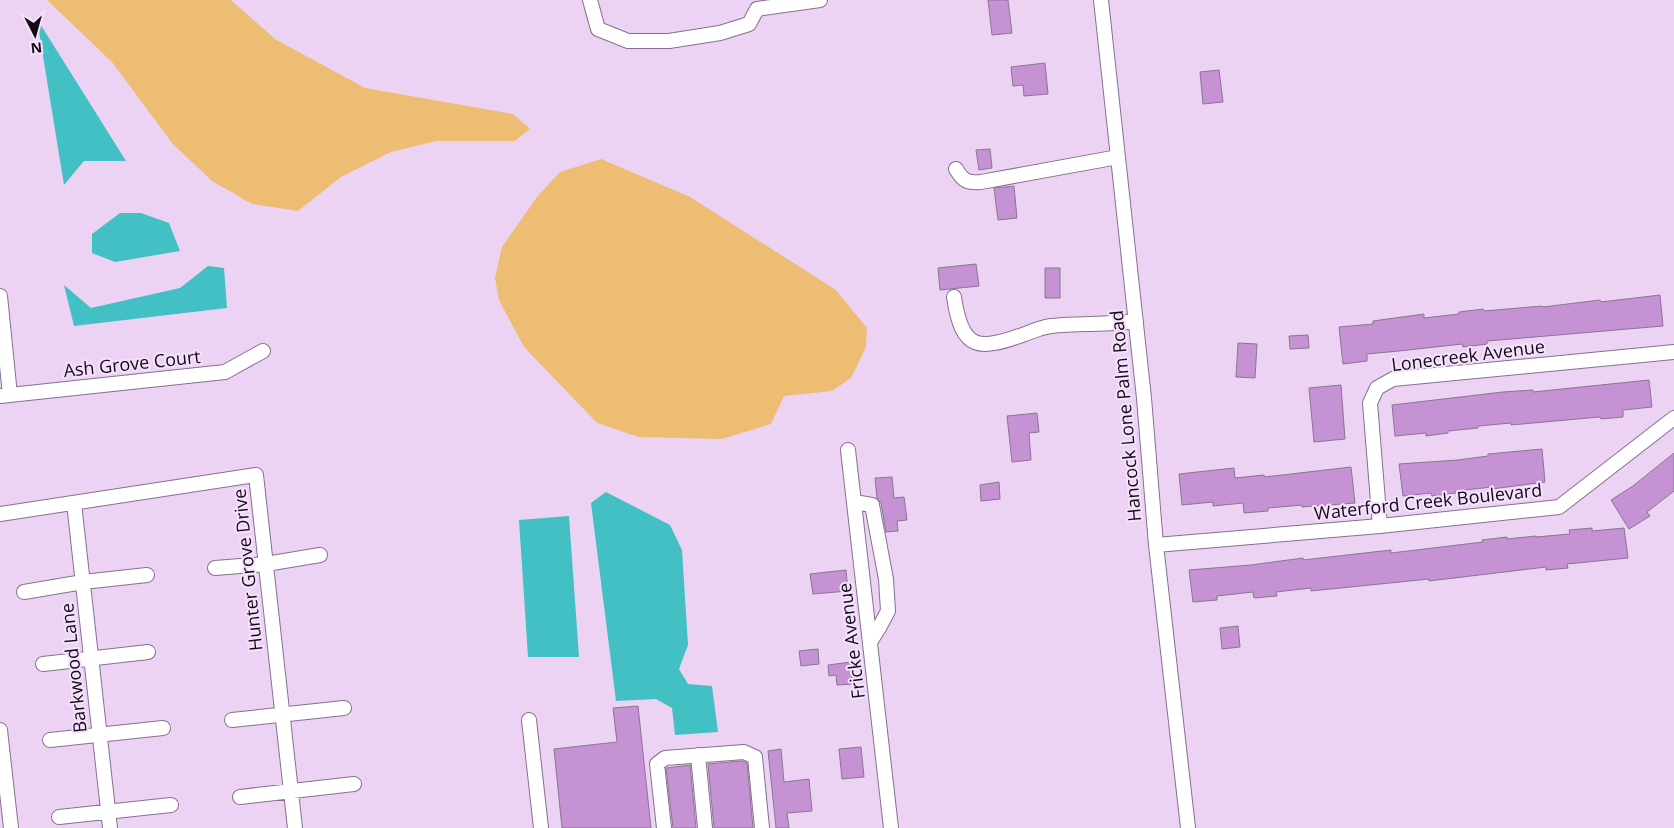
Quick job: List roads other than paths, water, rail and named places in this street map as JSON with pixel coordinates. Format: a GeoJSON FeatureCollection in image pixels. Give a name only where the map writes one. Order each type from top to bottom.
{"type":"FeatureCollection","features":[{"type":"Feature","properties":{"kind":"street"},"geometry":{"type":"LineString","coordinates":[[590,0],[598,30],[628,41],[669,41],[720,33],[749,24],[757,8],[820,0]]}},
{"type":"Feature","properties":{"kind":"street","name":"Hancock Lone Palm Road"},"geometry":{"type":"LineString","coordinates":[[1101,0],[1144,398],[1156,545],[1188,828]]}},
{"type":"Feature","properties":{"kind":"street"},"geometry":{"type":"LineString","coordinates":[[956,169],[962,179],[969,183],[1118,157]]}},
{"type":"Feature","properties":{"kind":"street"},"geometry":{"type":"LineString","coordinates":[[0,296],[5,396]]}},
{"type":"Feature","properties":{"kind":"street"},"geometry":{"type":"LineString","coordinates":[[954,297],[957,318],[962,331],[971,341],[986,345],[1009,340],[1049,326],[1111,324],[1136,321]]}},
{"type":"Feature","properties":{"kind":"street","name":"Ash Grove Court"},"geometry":{"type":"LineString","coordinates":[[5,396],[225,372],[263,352]]}},
{"type":"Feature","properties":{"kind":"street","name":"Lonecreek Avenue"},"geometry":{"type":"LineString","coordinates":[[1380,526],[1370,403],[1377,388],[1393,379],[1674,352]]}},
{"type":"Feature","properties":{"kind":"street","name":"Waterford Creek Boulevard"},"geometry":{"type":"LineString","coordinates":[[1156,545],[1380,526],[1559,507],[1674,418]]}},
{"type":"Feature","properties":{"kind":"street","name":"Fricke Avenue"},"geometry":{"type":"LineString","coordinates":[[848,450],[891,828]]}},
{"type":"Feature","properties":{"kind":"street","name":"Hunter Grove Drive"},"geometry":{"type":"LineString","coordinates":[[0,514],[256,475],[295,828]]}},
{"type":"Feature","properties":{"kind":"street"},"geometry":{"type":"LineString","coordinates":[[854,502],[872,506],[886,579],[888,611],[870,642]]}},
{"type":"Feature","properties":{"kind":"street","name":"Barkwood Lane"},"geometry":{"type":"LineString","coordinates":[[74,503],[110,828]]}},
{"type":"Feature","properties":{"kind":"street"},"geometry":{"type":"LineString","coordinates":[[215,568],[266,564],[320,555]]}},
{"type":"Feature","properties":{"kind":"street"},"geometry":{"type":"LineString","coordinates":[[24,592],[82,582],[147,575]]}},
{"type":"Feature","properties":{"kind":"street"},"geometry":{"type":"LineString","coordinates":[[43,664],[148,652]]}},
{"type":"Feature","properties":{"kind":"street"},"geometry":{"type":"LineString","coordinates":[[232,720],[344,708]]}},
{"type":"Feature","properties":{"kind":"street"},"geometry":{"type":"LineString","coordinates":[[529,720],[541,828]]}},
{"type":"Feature","properties":{"kind":"street"},"geometry":{"type":"LineString","coordinates":[[50,740],[163,728]]}},
{"type":"Feature","properties":{"kind":"street"},"geometry":{"type":"LineString","coordinates":[[0,730],[2,772],[11,828]]}},
{"type":"Feature","properties":{"kind":"street"},"geometry":{"type":"LineString","coordinates":[[664,828],[657,764],[664,758],[744,752],[755,757],[762,828]]}},
{"type":"Feature","properties":{"kind":"street"},"geometry":{"type":"LineString","coordinates":[[698,755],[705,828]]}},
{"type":"Feature","properties":{"kind":"street"},"geometry":{"type":"LineString","coordinates":[[240,797],[354,784]]}},
{"type":"Feature","properties":{"kind":"street"},"geometry":{"type":"LineString","coordinates":[[59,817],[172,805]]}}]}
